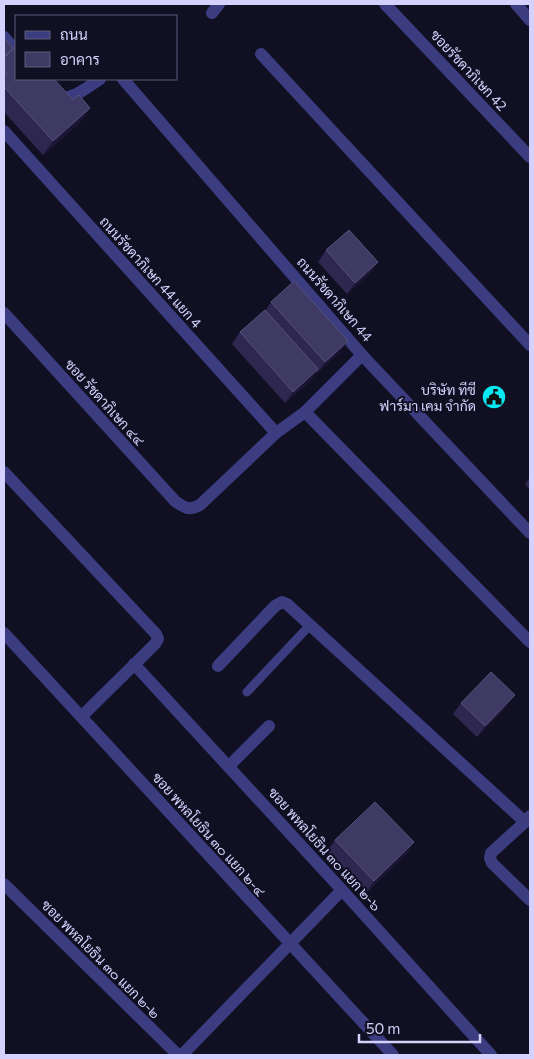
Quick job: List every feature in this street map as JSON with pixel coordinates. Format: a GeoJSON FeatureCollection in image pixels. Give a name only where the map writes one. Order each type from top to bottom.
{"type":"FeatureCollection","features":[{"type":"Feature","properties":{"kind":"street","name":"ซอยรัชดาภิเษก 42"},"geometry":{"type":"LineString","coordinates":[[385,4],[530,157]]}},
{"type":"Feature","properties":{"kind":"street"},"geometry":{"type":"LineString","coordinates":[[516,4],[530,20]]}},
{"type":"Feature","properties":{"kind":"street"},"geometry":{"type":"LineString","coordinates":[[4,38],[15,50]]}},
{"type":"Feature","properties":{"kind":"street"},"geometry":{"type":"LineString","coordinates":[[261,54],[530,345]]}},
{"type":"Feature","properties":{"kind":"street"},"geometry":{"type":"LineString","coordinates":[[42,80],[58,96],[64,98],[72,96],[98,80]]}},
{"type":"Feature","properties":{"kind":"street","name":"ถนนรัชดาภิเษก 44"},"geometry":{"type":"LineString","coordinates":[[124,80],[362,355],[530,533]]}},
{"type":"Feature","properties":{"kind":"street","name":"ถนนรัชดาภิเษก 44 แยก 4"},"geometry":{"type":"LineString","coordinates":[[4,131],[276,433]]}},
{"type":"Feature","properties":{"kind":"street","name":"ซอย รัชดาภิเษก ๔๔"},"geometry":{"type":"LineString","coordinates":[[4,313],[175,502],[185,509],[193,509],[200,505],[276,433]]}},
{"type":"Feature","properties":{"kind":"street"},"geometry":{"type":"LineString","coordinates":[[276,433],[305,412],[362,355]]}},
{"type":"Feature","properties":{"kind":"street"},"geometry":{"type":"LineString","coordinates":[[305,412],[530,642]]}},
{"type":"Feature","properties":{"kind":"street"},"geometry":{"type":"LineString","coordinates":[[4,472],[156,634],[158,639],[82,716]]}},
{"type":"Feature","properties":{"kind":"street"},"geometry":{"type":"LineString","coordinates":[[218,666],[275,606],[282,602],[287,604],[527,819],[491,853],[490,858],[492,863],[530,900]]}},
{"type":"Feature","properties":{"kind":"street","name":"ซอย พหลโยธิน ๓๐ แยก ๒-๔"},"geometry":{"type":"LineString","coordinates":[[4,633],[392,1055]]}},
{"type":"Feature","properties":{"kind":"street","name":"ซอย พหลโยธิน ๓๐ แยก ๒-๖"},"geometry":{"type":"LineString","coordinates":[[134,664],[491,1055]]}},
{"type":"Feature","properties":{"kind":"street"},"geometry":{"type":"LineString","coordinates":[[229,766],[269,726]]}},
{"type":"Feature","properties":{"kind":"street","name":"ซอย พหลโยธิน ๓๐ แยก ๒-๒"},"geometry":{"type":"LineString","coordinates":[[4,884],[178,1055]]}},
{"type":"Feature","properties":{"kind":"street"},"geometry":{"type":"LineString","coordinates":[[182,1055],[342,890]]}},
{"type":"Feature","properties":{"kind":"lane"},"geometry":{"type":"LineString","coordinates":[[247,692],[310,625]]}},
{"type":"Feature","properties":{"kind":"building"},"geometry":{"type":"Polygon","coordinates":[[[4,38],[13,48],[4,57],[4,38]]]}},
{"type":"Feature","properties":{"kind":"building"},"geometry":{"type":"Polygon","coordinates":[[[15,48],[15,80],[55,80],[73,100],[79,95],[90,108],[53,141],[4,87],[4,77],[7,74],[4,70],[4,58],[15,48]]]}},
{"type":"Feature","properties":{"kind":"building"},"geometry":{"type":"Polygon","coordinates":[[[349,230],[378,262],[355,283],[326,250],[349,230]]]}},
{"type":"Feature","properties":{"kind":"building"},"geometry":{"type":"Polygon","coordinates":[[[294,281],[348,341],[325,362],[271,302],[294,281]]]}},
{"type":"Feature","properties":{"kind":"building"},"geometry":{"type":"Polygon","coordinates":[[[265,310],[318,369],[293,392],[240,332],[265,310]]]}},
{"type":"Feature","properties":{"kind":"building"},"geometry":{"type":"Polygon","coordinates":[[[491,672],[515,695],[485,726],[461,703],[491,672]]]}},
{"type":"Feature","properties":{"kind":"building"},"geometry":{"type":"Polygon","coordinates":[[[375,802],[414,842],[374,881],[335,840],[375,802]]]}},
{"type":"Feature","properties":{"kind":"place","name":"บริษัท ทีซี ฟาร์มา เคม จำกัด"},"geometry":{"type":"Point","coordinates":[494,397]}}]}
